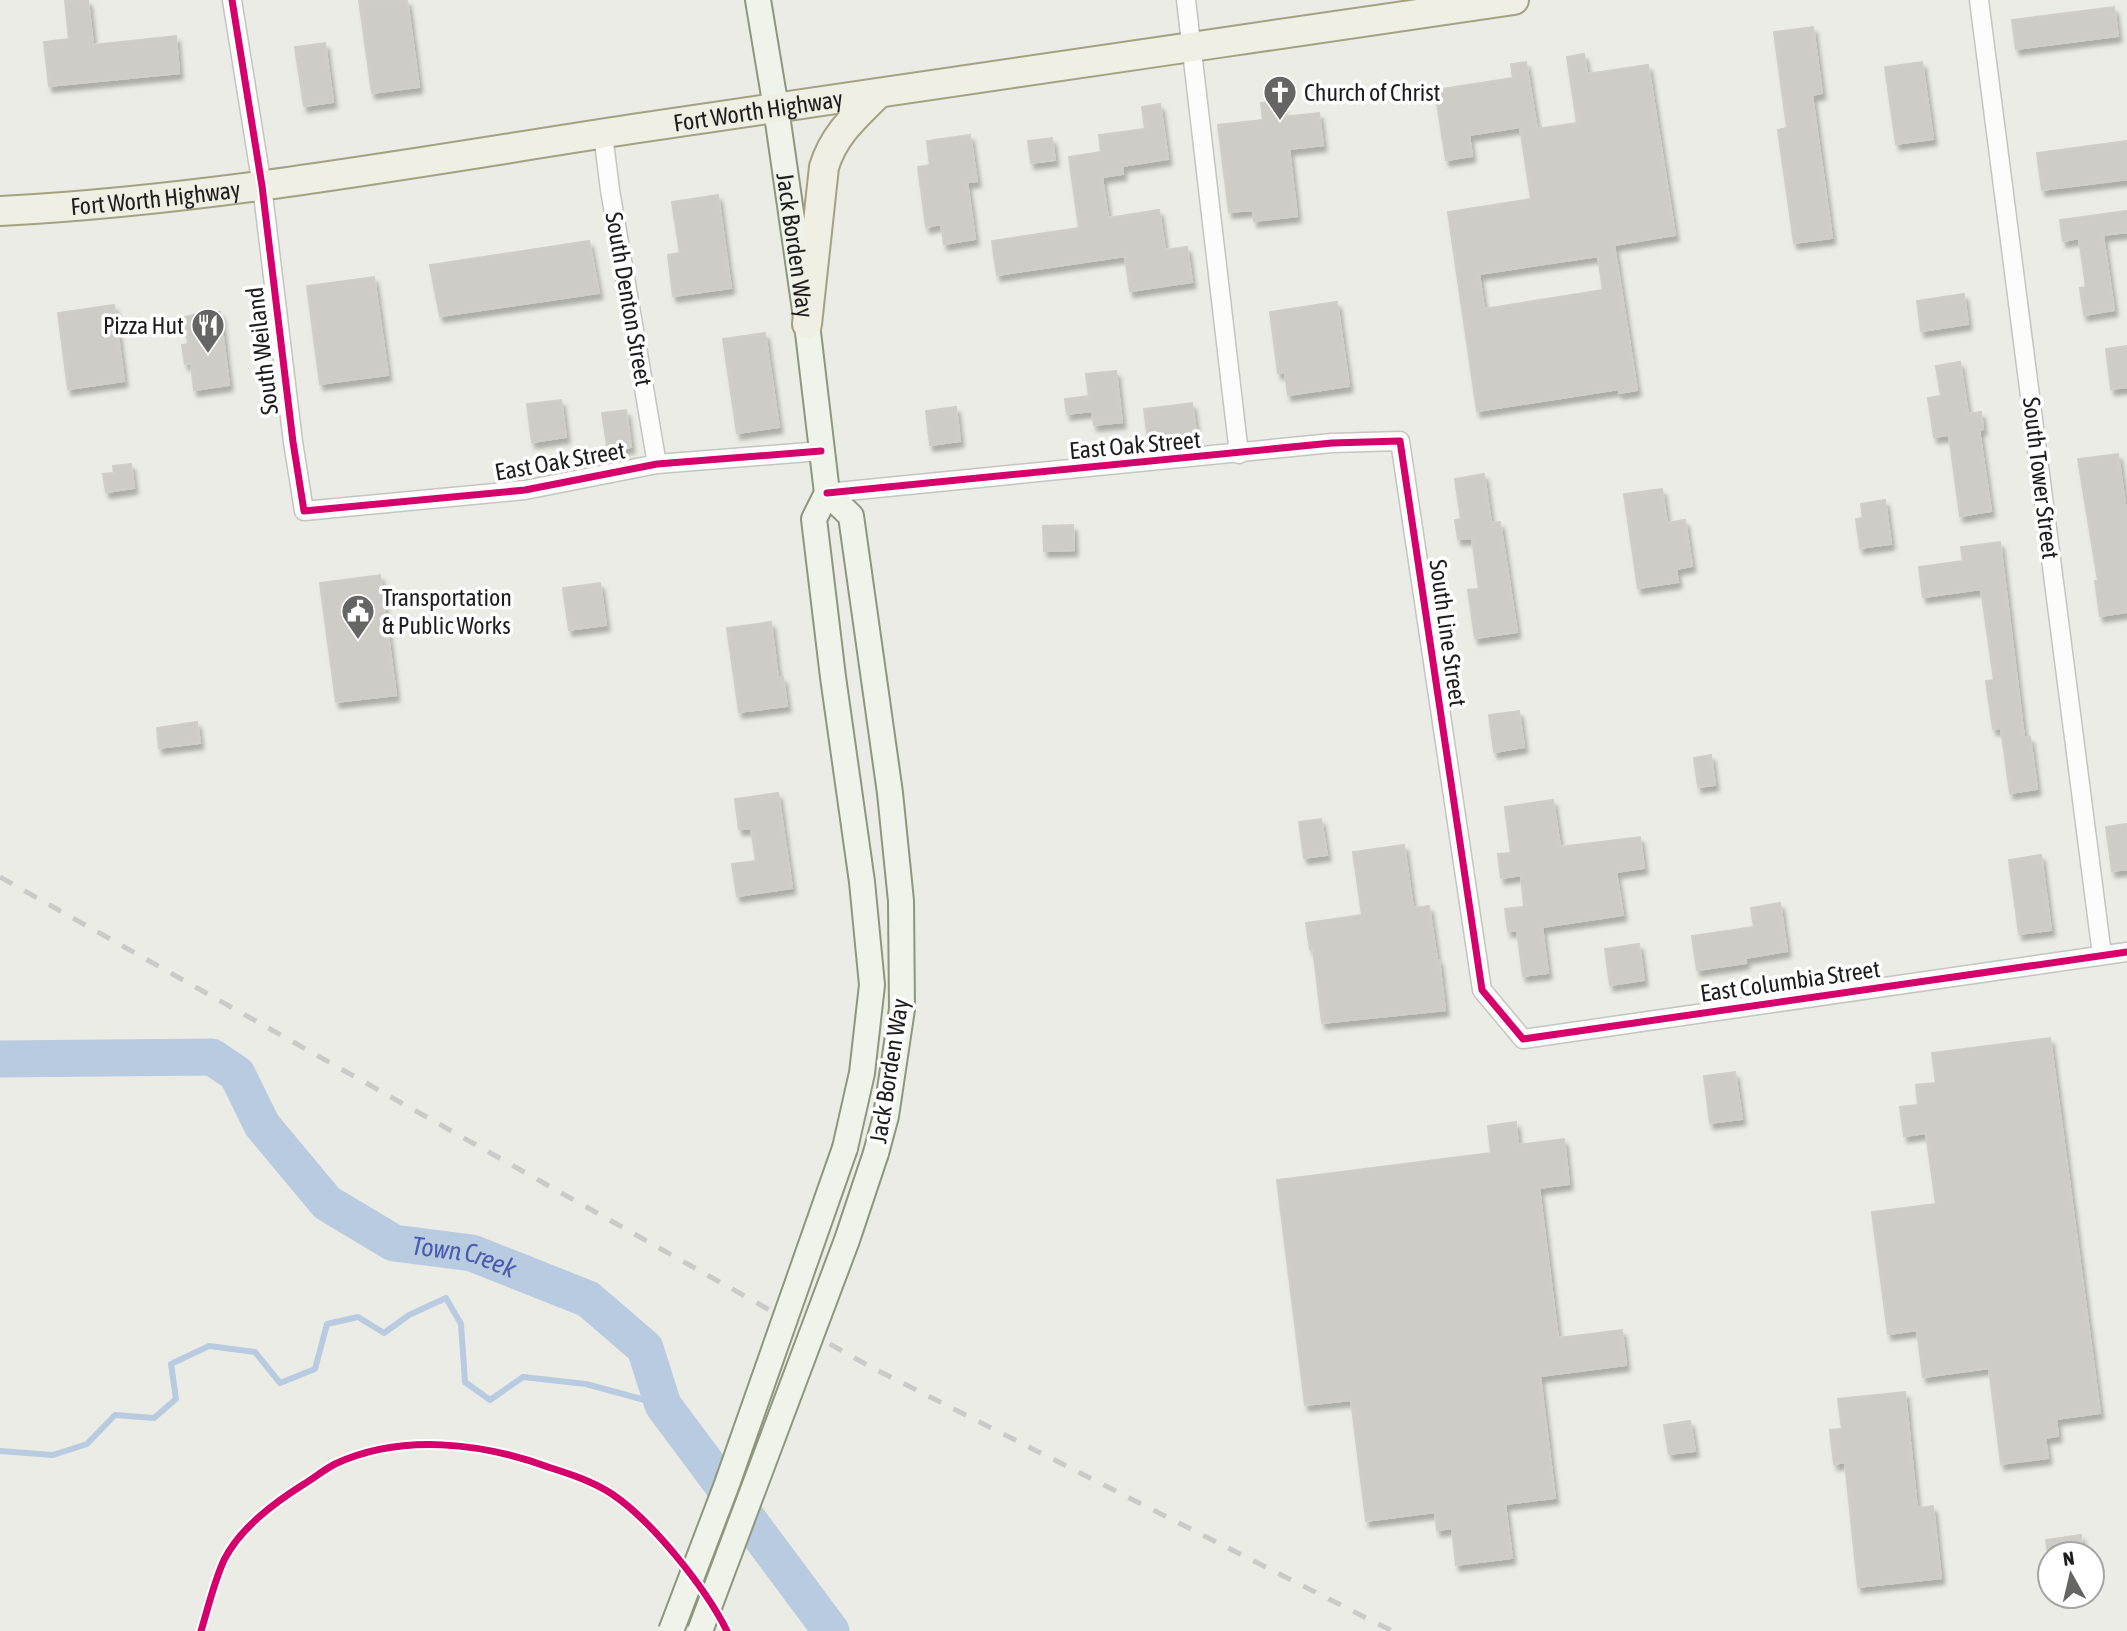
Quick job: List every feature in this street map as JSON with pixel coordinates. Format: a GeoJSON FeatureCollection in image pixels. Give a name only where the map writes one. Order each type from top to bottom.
{"type":"FeatureCollection","features":[{"type":"Feature","properties":{"kind":"main road","name":"Jack Borden Way"},"geometry":{"type":"LineString","coordinates":[[671,1631],[727,1484],[845,1148],[862,1073],[872,985],[862,882],[814,519],[827,493],[807,324],[758,0]]}},
{"type":"Feature","properties":{"kind":"main road","name":"Fort Worth Highway"},"geometry":{"type":"LineString","coordinates":[[0,211],[141,201],[262,186],[1514,0]]}},
{"type":"Feature","properties":{"kind":"main road"},"geometry":{"type":"LineString","coordinates":[[807,324],[824,167],[829,148],[852,119],[879,93]]}},
{"type":"Feature","properties":{"kind":"main road","name":"Jack Borden Way"},"geometry":{"type":"LineString","coordinates":[[700,1631],[847,1240],[876,1153],[886,1116],[902,1009],[901,901],[890,793],[851,516],[827,493]]}},
{"type":"Feature","properties":{"kind":"street","name":"South Weiland"},"geometry":{"type":"LineString","coordinates":[[232,0],[262,186],[304,511]]}},
{"type":"Feature","properties":{"kind":"street"},"geometry":{"type":"LineString","coordinates":[[1186,0],[1239,454]]}},
{"type":"Feature","properties":{"kind":"street","name":"South Tower Street"},"geometry":{"type":"LineString","coordinates":[[1979,0],[2102,955]]}},
{"type":"Feature","properties":{"kind":"street","name":"South Denton Street"},"geometry":{"type":"LineString","coordinates":[[603,134],[610,190],[657,464]]}},
{"type":"Feature","properties":{"kind":"street","name":"South Line Street"},"geometry":{"type":"LineString","coordinates":[[1239,454],[1332,443],[1400,441],[1482,990]]}},
{"type":"Feature","properties":{"kind":"street","name":"East Oak Street"},"geometry":{"type":"LineString","coordinates":[[304,511],[525,490],[657,464],[821,451]]}},
{"type":"Feature","properties":{"kind":"street","name":"East Oak Street"},"geometry":{"type":"LineString","coordinates":[[827,493],[1239,454]]}},
{"type":"Feature","properties":{"kind":"street","name":"East Columbia Street"},"geometry":{"type":"LineString","coordinates":[[1482,990],[1523,1039],[2127,952]]}},
{"type":"Feature","properties":{"kind":"building"},"geometry":{"type":"Polygon","coordinates":[[[65,0],[88,0],[93,45],[176,36],[179,73],[49,86],[44,42],[69,39],[65,0]]]}},
{"type":"Feature","properties":{"kind":"building"},"geometry":{"type":"Polygon","coordinates":[[[359,0],[407,0],[419,87],[372,93],[359,0]]]}},
{"type":"Feature","properties":{"kind":"building"},"geometry":{"type":"Polygon","coordinates":[[[2114,7],[2118,36],[2016,49],[2012,20],[2114,7]]]}},
{"type":"Feature","properties":{"kind":"building"},"geometry":{"type":"Polygon","coordinates":[[[1813,27],[1822,93],[1812,95],[1832,238],[1794,243],[1778,130],[1787,128],[1774,32],[1813,27]]]}},
{"type":"Feature","properties":{"kind":"building"},"geometry":{"type":"Polygon","coordinates":[[[325,43],[333,102],[304,106],[295,47],[325,43]]]}},
{"type":"Feature","properties":{"kind":"building"},"geometry":{"type":"Polygon","coordinates":[[[1584,54],[1587,74],[1648,65],[1675,235],[1614,245],[1637,390],[1619,393],[1619,389],[1477,411],[1448,212],[1531,199],[1520,127],[1469,135],[1472,156],[1446,160],[1435,90],[1513,78],[1511,64],[1526,62],[1537,129],[1577,123],[1567,57],[1584,54]],[[1598,256],[1479,274],[1484,309],[1603,290],[1598,256]]]}},
{"type":"Feature","properties":{"kind":"building"},"geometry":{"type":"Polygon","coordinates":[[[1922,62],[1933,139],[1896,144],[1885,67],[1922,62]]]}},
{"type":"Feature","properties":{"kind":"building"},"geometry":{"type":"Polygon","coordinates":[[[1281,100],[1283,117],[1319,113],[1323,145],[1289,149],[1297,216],[1254,221],[1253,210],[1229,212],[1218,125],[1263,120],[1261,103],[1281,100]]]}},
{"type":"Feature","properties":{"kind":"building"},"geometry":{"type":"Polygon","coordinates":[[[1160,104],[1168,159],[1122,166],[1123,174],[1102,177],[1108,218],[1159,210],[1165,250],[1187,247],[1192,282],[1130,291],[1125,256],[997,275],[992,241],[1079,228],[1069,157],[1101,152],[1099,135],[1145,129],[1142,107],[1160,104]]]}},
{"type":"Feature","properties":{"kind":"building"},"geometry":{"type":"Polygon","coordinates":[[[970,135],[977,181],[967,182],[975,239],[944,244],[941,224],[926,227],[918,167],[930,165],[927,141],[970,135]]]}},
{"type":"Feature","properties":{"kind":"building"},"geometry":{"type":"Polygon","coordinates":[[[1052,138],[1055,160],[1031,163],[1028,141],[1052,138]]]}},
{"type":"Feature","properties":{"kind":"building"},"geometry":{"type":"Polygon","coordinates":[[[2127,141],[2127,179],[2042,190],[2037,153],[2127,141]]]}},
{"type":"Feature","properties":{"kind":"building"},"geometry":{"type":"Polygon","coordinates":[[[718,195],[731,288],[673,296],[668,255],[680,253],[672,202],[718,195]]]}},
{"type":"Feature","properties":{"kind":"building"},"geometry":{"type":"Polygon","coordinates":[[[2127,211],[2127,232],[2103,235],[2114,310],[2084,315],[2080,288],[2086,287],[2079,238],[2063,241],[2060,220],[2127,211]]]}},
{"type":"Feature","properties":{"kind":"building"},"geometry":{"type":"Polygon","coordinates":[[[589,241],[599,293],[440,316],[430,265],[589,241]]]}},
{"type":"Feature","properties":{"kind":"building"},"geometry":{"type":"Polygon","coordinates":[[[374,277],[388,375],[320,384],[307,286],[374,277]]]}},
{"type":"Feature","properties":{"kind":"building"},"geometry":{"type":"Polygon","coordinates":[[[1964,294],[1968,324],[1921,331],[1917,301],[1964,294]]]}},
{"type":"Feature","properties":{"kind":"building"},"geometry":{"type":"Polygon","coordinates":[[[1337,302],[1349,386],[1288,395],[1285,372],[1278,373],[1270,312],[1337,302]]]}},
{"type":"Feature","properties":{"kind":"building"},"geometry":{"type":"Polygon","coordinates":[[[114,305],[124,381],[68,389],[58,313],[114,305]]]}},
{"type":"Feature","properties":{"kind":"building","name":"Pizza Hut"},"geometry":{"type":"Polygon","coordinates":[[[220,312],[229,385],[194,390],[191,363],[185,364],[182,345],[188,344],[184,317],[220,312]]]}},
{"type":"Feature","properties":{"kind":"building"},"geometry":{"type":"Polygon","coordinates":[[[765,333],[779,427],[737,433],[723,339],[765,333]]]}},
{"type":"Feature","properties":{"kind":"building"},"geometry":{"type":"Polygon","coordinates":[[[2127,346],[2127,387],[2111,389],[2106,349],[2127,346]]]}},
{"type":"Feature","properties":{"kind":"building"},"geometry":{"type":"Polygon","coordinates":[[[1960,362],[1968,414],[1981,412],[1983,429],[1979,430],[1991,511],[1960,516],[1949,435],[1934,437],[1928,398],[1941,396],[1936,366],[1960,362]]]}},
{"type":"Feature","properties":{"kind":"building"},"geometry":{"type":"Polygon","coordinates":[[[1116,371],[1122,422],[1094,425],[1092,411],[1067,414],[1065,399],[1089,396],[1086,374],[1116,371]]]}},
{"type":"Feature","properties":{"kind":"building"},"geometry":{"type":"Polygon","coordinates":[[[561,400],[566,437],[532,442],[527,404],[561,400]]]}},
{"type":"Feature","properties":{"kind":"building"},"geometry":{"type":"Polygon","coordinates":[[[1192,403],[1196,432],[1148,439],[1144,409],[1192,403]]]}},
{"type":"Feature","properties":{"kind":"building"},"geometry":{"type":"Polygon","coordinates":[[[956,407],[960,441],[930,445],[926,411],[956,407]]]}},
{"type":"Feature","properties":{"kind":"building"},"geometry":{"type":"Polygon","coordinates":[[[626,410],[631,447],[608,451],[602,413],[626,410]]]}},
{"type":"Feature","properties":{"kind":"building"},"geometry":{"type":"Polygon","coordinates":[[[2118,454],[2127,518],[2127,612],[2100,616],[2095,581],[2098,581],[2078,459],[2118,454]]]}},
{"type":"Feature","properties":{"kind":"building"},"geometry":{"type":"Polygon","coordinates":[[[131,464],[134,488],[106,492],[103,474],[114,473],[113,466],[131,464]]]}},
{"type":"Feature","properties":{"kind":"building"},"geometry":{"type":"Polygon","coordinates":[[[1484,474],[1491,523],[1500,522],[1517,632],[1475,638],[1468,590],[1479,589],[1472,538],[1458,539],[1455,520],[1461,519],[1455,479],[1484,474]]]}},
{"type":"Feature","properties":{"kind":"building"},"geometry":{"type":"Polygon","coordinates":[[[1662,489],[1667,523],[1685,520],[1692,566],[1676,569],[1678,582],[1638,588],[1624,494],[1662,489]]]}},
{"type":"Feature","properties":{"kind":"building"},"geometry":{"type":"Polygon","coordinates":[[[1885,500],[1891,544],[1860,548],[1856,519],[1863,518],[1861,504],[1885,500]]]}},
{"type":"Feature","properties":{"kind":"building"},"geometry":{"type":"Polygon","coordinates":[[[1073,525],[1074,550],[1044,551],[1043,526],[1073,525]]]}},
{"type":"Feature","properties":{"kind":"building"},"geometry":{"type":"Polygon","coordinates":[[[2000,542],[2024,737],[2030,737],[2037,789],[2010,793],[2001,728],[1993,729],[1986,681],[1994,680],[1981,589],[1923,597],[1919,567],[1963,561],[1961,547],[2000,542]]]}},
{"type":"Feature","properties":{"kind":"building"},"geometry":{"type":"Polygon","coordinates":[[[380,575],[396,695],[336,702],[320,583],[380,575]]]}},
{"type":"Feature","properties":{"kind":"building"},"geometry":{"type":"Polygon","coordinates":[[[600,583],[606,625],[569,630],[563,588],[600,583]]]}},
{"type":"Feature","properties":{"kind":"building"},"geometry":{"type":"Polygon","coordinates":[[[771,622],[778,678],[783,677],[787,706],[739,712],[727,628],[771,622]]]}},
{"type":"Feature","properties":{"kind":"building"},"geometry":{"type":"Polygon","coordinates":[[[1519,711],[1524,747],[1494,752],[1489,715],[1519,711]]]}},
{"type":"Feature","properties":{"kind":"building"},"geometry":{"type":"Polygon","coordinates":[[[197,722],[200,743],[159,748],[157,728],[197,722]]]}},
{"type":"Feature","properties":{"kind":"building"},"geometry":{"type":"Polygon","coordinates":[[[1711,755],[1715,785],[1698,787],[1694,758],[1711,755]]]}},
{"type":"Feature","properties":{"kind":"building"},"geometry":{"type":"Polygon","coordinates":[[[778,793],[792,888],[737,896],[732,864],[756,861],[751,828],[739,829],[735,799],[778,793]]]}},
{"type":"Feature","properties":{"kind":"building"},"geometry":{"type":"Polygon","coordinates":[[[1553,800],[1560,847],[1640,837],[1644,868],[1616,872],[1623,915],[1542,927],[1548,973],[1523,976],[1517,930],[1508,931],[1505,909],[1524,907],[1521,875],[1501,878],[1498,854],[1511,853],[1505,807],[1553,800]]]}},
{"type":"Feature","properties":{"kind":"building"},"geometry":{"type":"Polygon","coordinates":[[[1321,819],[1327,855],[1304,858],[1299,822],[1321,819]]]}},
{"type":"Feature","properties":{"kind":"building"},"geometry":{"type":"Polygon","coordinates":[[[2127,824],[2127,869],[2112,871],[2106,827],[2127,824]]]}},
{"type":"Feature","properties":{"kind":"building"},"geometry":{"type":"Polygon","coordinates":[[[1404,845],[1413,908],[1429,906],[1445,1010],[1322,1023],[1313,948],[1310,949],[1306,923],[1362,915],[1353,852],[1404,845]]]}},
{"type":"Feature","properties":{"kind":"building"},"geometry":{"type":"Polygon","coordinates":[[[2041,855],[2051,930],[2019,934],[2009,860],[2041,855]]]}},
{"type":"Feature","properties":{"kind":"building"},"geometry":{"type":"Polygon","coordinates":[[[1780,903],[1787,951],[1745,958],[1746,963],[1697,970],[1692,936],[1754,927],[1751,908],[1780,903]]]}},
{"type":"Feature","properties":{"kind":"building"},"geometry":{"type":"Polygon","coordinates":[[[1639,944],[1644,980],[1610,985],[1605,949],[1639,944]]]}},
{"type":"Feature","properties":{"kind":"building"},"geometry":{"type":"Polygon","coordinates":[[[2050,1038],[2100,1413],[2056,1419],[2058,1436],[2045,1438],[2048,1458],[2001,1464],[1989,1368],[1923,1377],[1917,1330],[1888,1334],[1872,1212],[1936,1204],[1926,1133],[1904,1136],[1900,1107],[1918,1105],[1916,1085],[1936,1083],[1932,1053],[2050,1038]]]}},
{"type":"Feature","properties":{"kind":"building"},"geometry":{"type":"Polygon","coordinates":[[[1735,1072],[1742,1119],[1710,1123],[1704,1076],[1735,1072]]]}},
{"type":"Feature","properties":{"kind":"building"},"geometry":{"type":"Polygon","coordinates":[[[1516,1122],[1518,1145],[1564,1139],[1569,1184],[1539,1188],[1558,1338],[1622,1330],[1626,1365],[1540,1376],[1555,1498],[1505,1504],[1512,1558],[1456,1565],[1452,1528],[1437,1530],[1435,1512],[1366,1521],[1351,1400],[1305,1405],[1277,1180],[1491,1153],[1488,1126],[1516,1122]]]}},
{"type":"Feature","properties":{"kind":"building"},"geometry":{"type":"Polygon","coordinates":[[[1905,1392],[1917,1508],[1933,1506],[1941,1578],[1858,1587],[1845,1462],[1834,1464],[1830,1430],[1842,1429],[1838,1399],[1905,1392]]]}},
{"type":"Feature","properties":{"kind":"building"},"geometry":{"type":"Polygon","coordinates":[[[1690,1421],[1695,1451],[1669,1454],[1664,1425],[1690,1421]]]}},
{"type":"Feature","properties":{"kind":"building"},"geometry":{"type":"Polygon","coordinates":[[[2081,1535],[2081,1540],[2046,1540],[2081,1535]]]}},
{"type":"Feature","properties":{"kind":"waterway","name":"Town Creek"},"geometry":{"type":"LineString","coordinates":[[0,1059],[212,1057],[237,1074],[262,1125],[327,1203],[394,1243],[472,1253],[588,1299],[645,1348],[663,1405],[831,1631]]}},
{"type":"Feature","properties":{"kind":"waterway"},"geometry":{"type":"LineString","coordinates":[[0,1451],[53,1455],[87,1444],[115,1415],[154,1418],[176,1399],[171,1364],[209,1346],[255,1352],[280,1383],[315,1369],[327,1324],[358,1317],[384,1333],[409,1315],[446,1298],[461,1324],[465,1382],[490,1400],[523,1377],[586,1384],[663,1405]]}},
{"type":"Feature","properties":{"kind":"railway"},"geometry":{"type":"LineString","coordinates":[[0,877],[869,1366],[1392,1631]]}},
{"type":"Feature","properties":{"kind":"cycle path"},"geometry":{"type":"LineString","coordinates":[[232,0],[262,186],[304,511],[525,490],[657,464],[821,451]]}},
{"type":"Feature","properties":{"kind":"cycle path"},"geometry":{"type":"LineString","coordinates":[[827,493],[1332,443],[1400,441],[1482,990],[1523,1039],[2127,952]]}},
{"type":"Feature","properties":{"kind":"cycle path"},"geometry":{"type":"LineString","coordinates":[[201,1631],[224,1560],[248,1527],[293,1491],[331,1466],[361,1454],[414,1445],[469,1447],[496,1452],[597,1485],[628,1506],[660,1538],[691,1575],[727,1631]]}},
{"type":"Feature","properties":{"kind":"place","name":"Church of Christ"},"geometry":{"type":"Point","coordinates":[1280,122]}},
{"type":"Feature","properties":{"kind":"place","name":"Pizza Hut"},"geometry":{"type":"Point","coordinates":[208,355]}},
{"type":"Feature","properties":{"kind":"place","name":"Transportation & Public Works"},"geometry":{"type":"Point","coordinates":[358,641]}}]}
